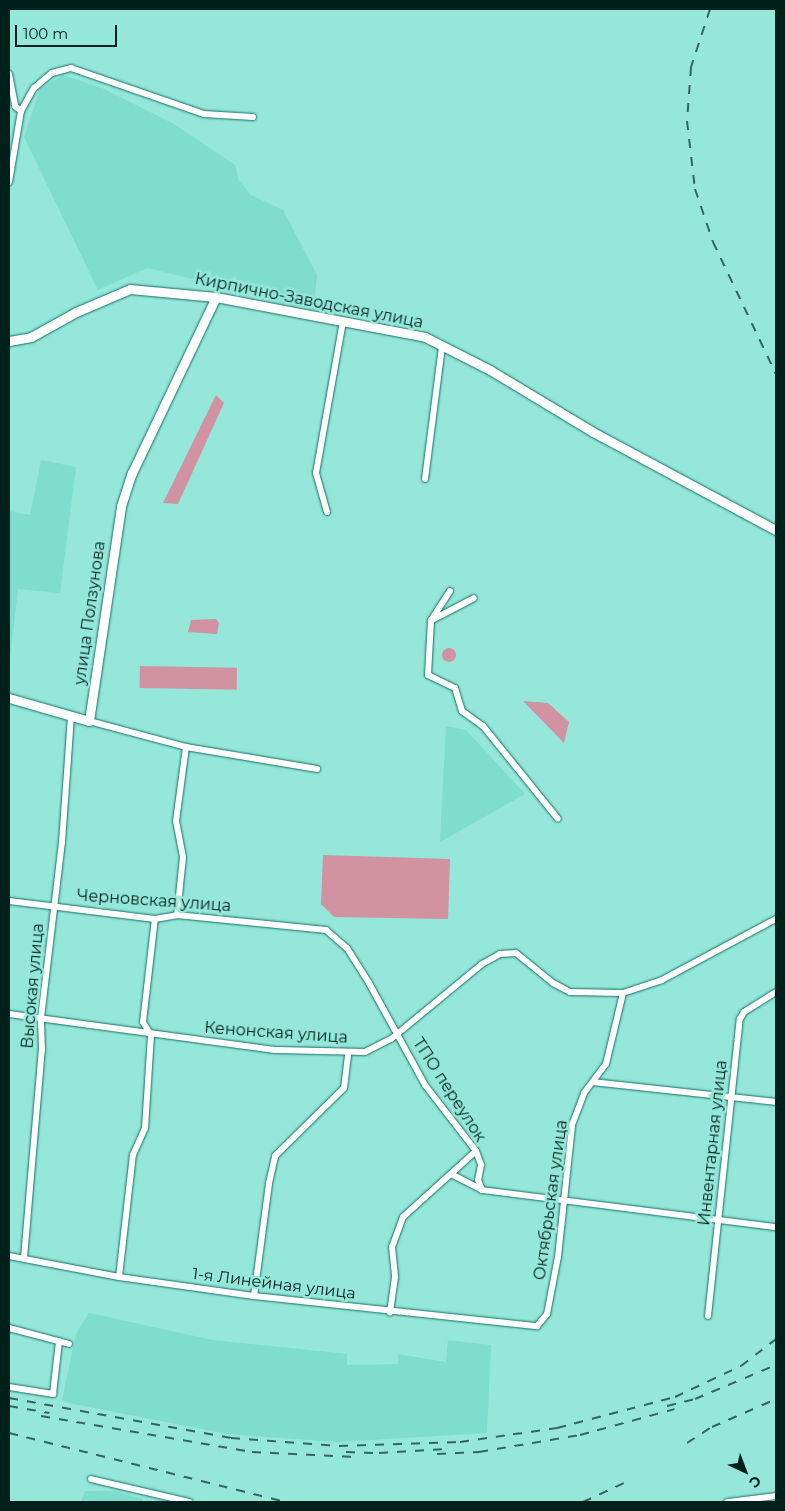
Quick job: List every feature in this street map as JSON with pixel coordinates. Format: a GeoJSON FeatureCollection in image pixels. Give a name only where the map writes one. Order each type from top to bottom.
{"type":"FeatureCollection","features":[{"type":"Feature","properties":{"kind":"street"},"geometry":{"type":"LineString","coordinates":[[9,182],[11,141],[21,111],[34,88],[52,73],[71,68],[204,114],[253,117]]}},
{"type":"Feature","properties":{"kind":"street"},"geometry":{"type":"LineString","coordinates":[[9,74],[15,106],[21,111]]}},
{"type":"Feature","properties":{"kind":"street","name":"Кирпично-Заводская улица"},"geometry":{"type":"LineString","coordinates":[[9,341],[31,337],[76,312],[130,289],[216,296],[425,337],[593,432],[776,530]]}},
{"type":"Feature","properties":{"kind":"street","name":"улица Ползунова"},"geometry":{"type":"LineString","coordinates":[[89,721],[121,506],[132,473],[216,296]]}},
{"type":"Feature","properties":{"kind":"street"},"geometry":{"type":"LineString","coordinates":[[327,512],[316,472],[343,321]]}},
{"type":"Feature","properties":{"kind":"street"},"geometry":{"type":"LineString","coordinates":[[425,479],[442,346]]}},
{"type":"Feature","properties":{"kind":"street"},"geometry":{"type":"LineString","coordinates":[[450,591],[431,620],[428,675],[455,688],[462,711],[483,726],[558,819]]}},
{"type":"Feature","properties":{"kind":"street"},"geometry":{"type":"LineString","coordinates":[[431,620],[474,598]]}},
{"type":"Feature","properties":{"kind":"street"},"geometry":{"type":"LineString","coordinates":[[9,698],[71,717],[186,747],[317,769]]}},
{"type":"Feature","properties":{"kind":"street","name":"Высокая улица"},"geometry":{"type":"LineString","coordinates":[[24,1258],[42,1050],[41,1018],[54,907],[71,717]]}},
{"type":"Feature","properties":{"kind":"street"},"geometry":{"type":"LineString","coordinates":[[177,915],[183,857],[176,821],[186,747]]}},
{"type":"Feature","properties":{"kind":"street","name":"Черновская улица"},"geometry":{"type":"LineString","coordinates":[[9,901],[155,919],[177,915],[298,928]]}},
{"type":"Feature","properties":{"kind":"street"},"geometry":{"type":"LineString","coordinates":[[119,1278],[133,1155],[145,1128],[151,1035],[143,1022],[155,919]]}},
{"type":"Feature","properties":{"kind":"street"},"geometry":{"type":"LineString","coordinates":[[623,993],[662,980],[776,919]]}},
{"type":"Feature","properties":{"kind":"street","name":"ТПО переулок"},"geometry":{"type":"LineString","coordinates":[[298,928],[326,930],[346,948],[425,1085],[476,1151],[403,1217],[392,1247],[395,1277],[390,1313]]}},
{"type":"Feature","properties":{"kind":"street","name":"Кенонская улица"},"geometry":{"type":"LineString","coordinates":[[9,1014],[151,1035],[277,1050],[348,1053],[372,1051],[397,1034],[482,964],[509,952],[521,956],[553,983],[570,992],[623,993]]}},
{"type":"Feature","properties":{"kind":"street","name":"Октябрьская улица"},"geometry":{"type":"LineString","coordinates":[[537,1326],[547,1314],[558,1257],[572,1125],[584,1093],[606,1064],[623,993]]}},
{"type":"Feature","properties":{"kind":"street","name":"Инвентарная улица"},"geometry":{"type":"LineString","coordinates":[[708,1316],[740,1020],[744,1012],[775,994]]}},
{"type":"Feature","properties":{"kind":"street"},"geometry":{"type":"LineString","coordinates":[[254,1296],[275,1156],[344,1088],[348,1053]]}},
{"type":"Feature","properties":{"kind":"street"},"geometry":{"type":"LineString","coordinates":[[593,1082],[776,1102]]}},
{"type":"Feature","properties":{"kind":"street"},"geometry":{"type":"LineString","coordinates":[[476,1151],[482,1190]]}},
{"type":"Feature","properties":{"kind":"street"},"geometry":{"type":"LineString","coordinates":[[451,1174],[482,1190],[776,1227]]}},
{"type":"Feature","properties":{"kind":"street","name":"1-я Линейная улица"},"geometry":{"type":"LineString","coordinates":[[9,1256],[119,1278],[254,1296],[390,1313],[537,1326]]}},
{"type":"Feature","properties":{"kind":"street"},"geometry":{"type":"LineString","coordinates":[[9,1328],[69,1344]]}},
{"type":"Feature","properties":{"kind":"street"},"geometry":{"type":"LineString","coordinates":[[9,1387],[53,1394],[59,1341]]}},
{"type":"Feature","properties":{"kind":"street"},"geometry":{"type":"LineString","coordinates":[[91,1479],[189,1502]]}},
{"type":"Feature","properties":{"kind":"street"},"geometry":{"type":"LineString","coordinates":[[727,1502],[776,1496]]}},
{"type":"Feature","properties":{"kind":"shaded area"},"geometry":{"type":"Polygon","coordinates":[[[63,75],[102,88],[174,124],[235,165],[239,181],[251,195],[283,210],[317,275],[314,308],[147,268],[98,290],[24,137],[40,89],[63,75]]]}},
{"type":"Feature","properties":{"kind":"shaded area"},"geometry":{"type":"Polygon","coordinates":[[[216,395],[224,403],[178,504],[163,503],[216,395]]]}},
{"type":"Feature","properties":{"kind":"shaded area"},"geometry":{"type":"Polygon","coordinates":[[[41,460],[76,467],[60,593],[18,589],[9,667],[9,511],[30,515],[41,460]]]}},
{"type":"Feature","properties":{"kind":"shaded area"},"geometry":{"type":"Polygon","coordinates":[[[216,619],[219,623],[217,634],[188,632],[191,620],[216,619]]]}},
{"type":"Feature","properties":{"kind":"shaded area"},"geometry":{"type":"Polygon","coordinates":[[[449,648],[454,650],[456,655],[454,660],[449,662],[444,660],[442,655],[444,650],[449,648]]]}},
{"type":"Feature","properties":{"kind":"shaded area"},"geometry":{"type":"Polygon","coordinates":[[[140,666],[237,668],[237,690],[140,688],[140,666]]]}},
{"type":"Feature","properties":{"kind":"shaded area"},"geometry":{"type":"Polygon","coordinates":[[[523,701],[548,703],[569,722],[564,743],[523,701]]]}},
{"type":"Feature","properties":{"kind":"shaded area"},"geometry":{"type":"Polygon","coordinates":[[[446,726],[466,730],[525,794],[440,842],[446,726]]]}},
{"type":"Feature","properties":{"kind":"shaded area"},"geometry":{"type":"Polygon","coordinates":[[[323,855],[450,859],[448,919],[334,917],[321,904],[323,855]]]}},
{"type":"Feature","properties":{"kind":"shaded area"},"geometry":{"type":"Polygon","coordinates":[[[89,1313],[213,1340],[347,1354],[347,1365],[398,1364],[398,1354],[446,1362],[448,1340],[491,1345],[487,1433],[338,1442],[227,1434],[69,1403],[62,1400],[76,1334],[89,1313]]]}},
{"type":"Feature","properties":{"kind":"shaded area"},"geometry":{"type":"Polygon","coordinates":[[[85,1491],[115,1491],[143,1499],[143,1502],[81,1502],[85,1491]]]}},
{"type":"Feature","properties":{"kind":"railway"},"geometry":{"type":"LineString","coordinates":[[710,9],[691,67],[687,121],[695,189],[713,242],[776,374]]}},
{"type":"Feature","properties":{"kind":"railway"},"geometry":{"type":"LineString","coordinates":[[9,1398],[231,1438],[339,1446],[460,1442],[557,1428],[675,1397],[741,1366],[776,1339]]}},
{"type":"Feature","properties":{"kind":"railway"},"geometry":{"type":"LineString","coordinates":[[667,1406],[695,1399],[776,1365]]}},
{"type":"Feature","properties":{"kind":"railway"},"geometry":{"type":"LineString","coordinates":[[687,1443],[712,1427],[776,1399]]}},
{"type":"Feature","properties":{"kind":"railway"},"geometry":{"type":"LineString","coordinates":[[9,1406],[49,1413]]}},
{"type":"Feature","properties":{"kind":"railway"},"geometry":{"type":"LineString","coordinates":[[437,1454],[479,1452],[580,1435],[675,1409]]}},
{"type":"Feature","properties":{"kind":"railway"},"geometry":{"type":"LineString","coordinates":[[41,1416],[252,1452],[355,1457]]}},
{"type":"Feature","properties":{"kind":"railway"},"geometry":{"type":"LineString","coordinates":[[9,1433],[286,1502]]}},
{"type":"Feature","properties":{"kind":"railway"},"geometry":{"type":"LineString","coordinates":[[346,1452],[379,1453],[446,1449]]}},
{"type":"Feature","properties":{"kind":"railway"},"geometry":{"type":"LineString","coordinates":[[583,1502],[624,1483]]}}]}
